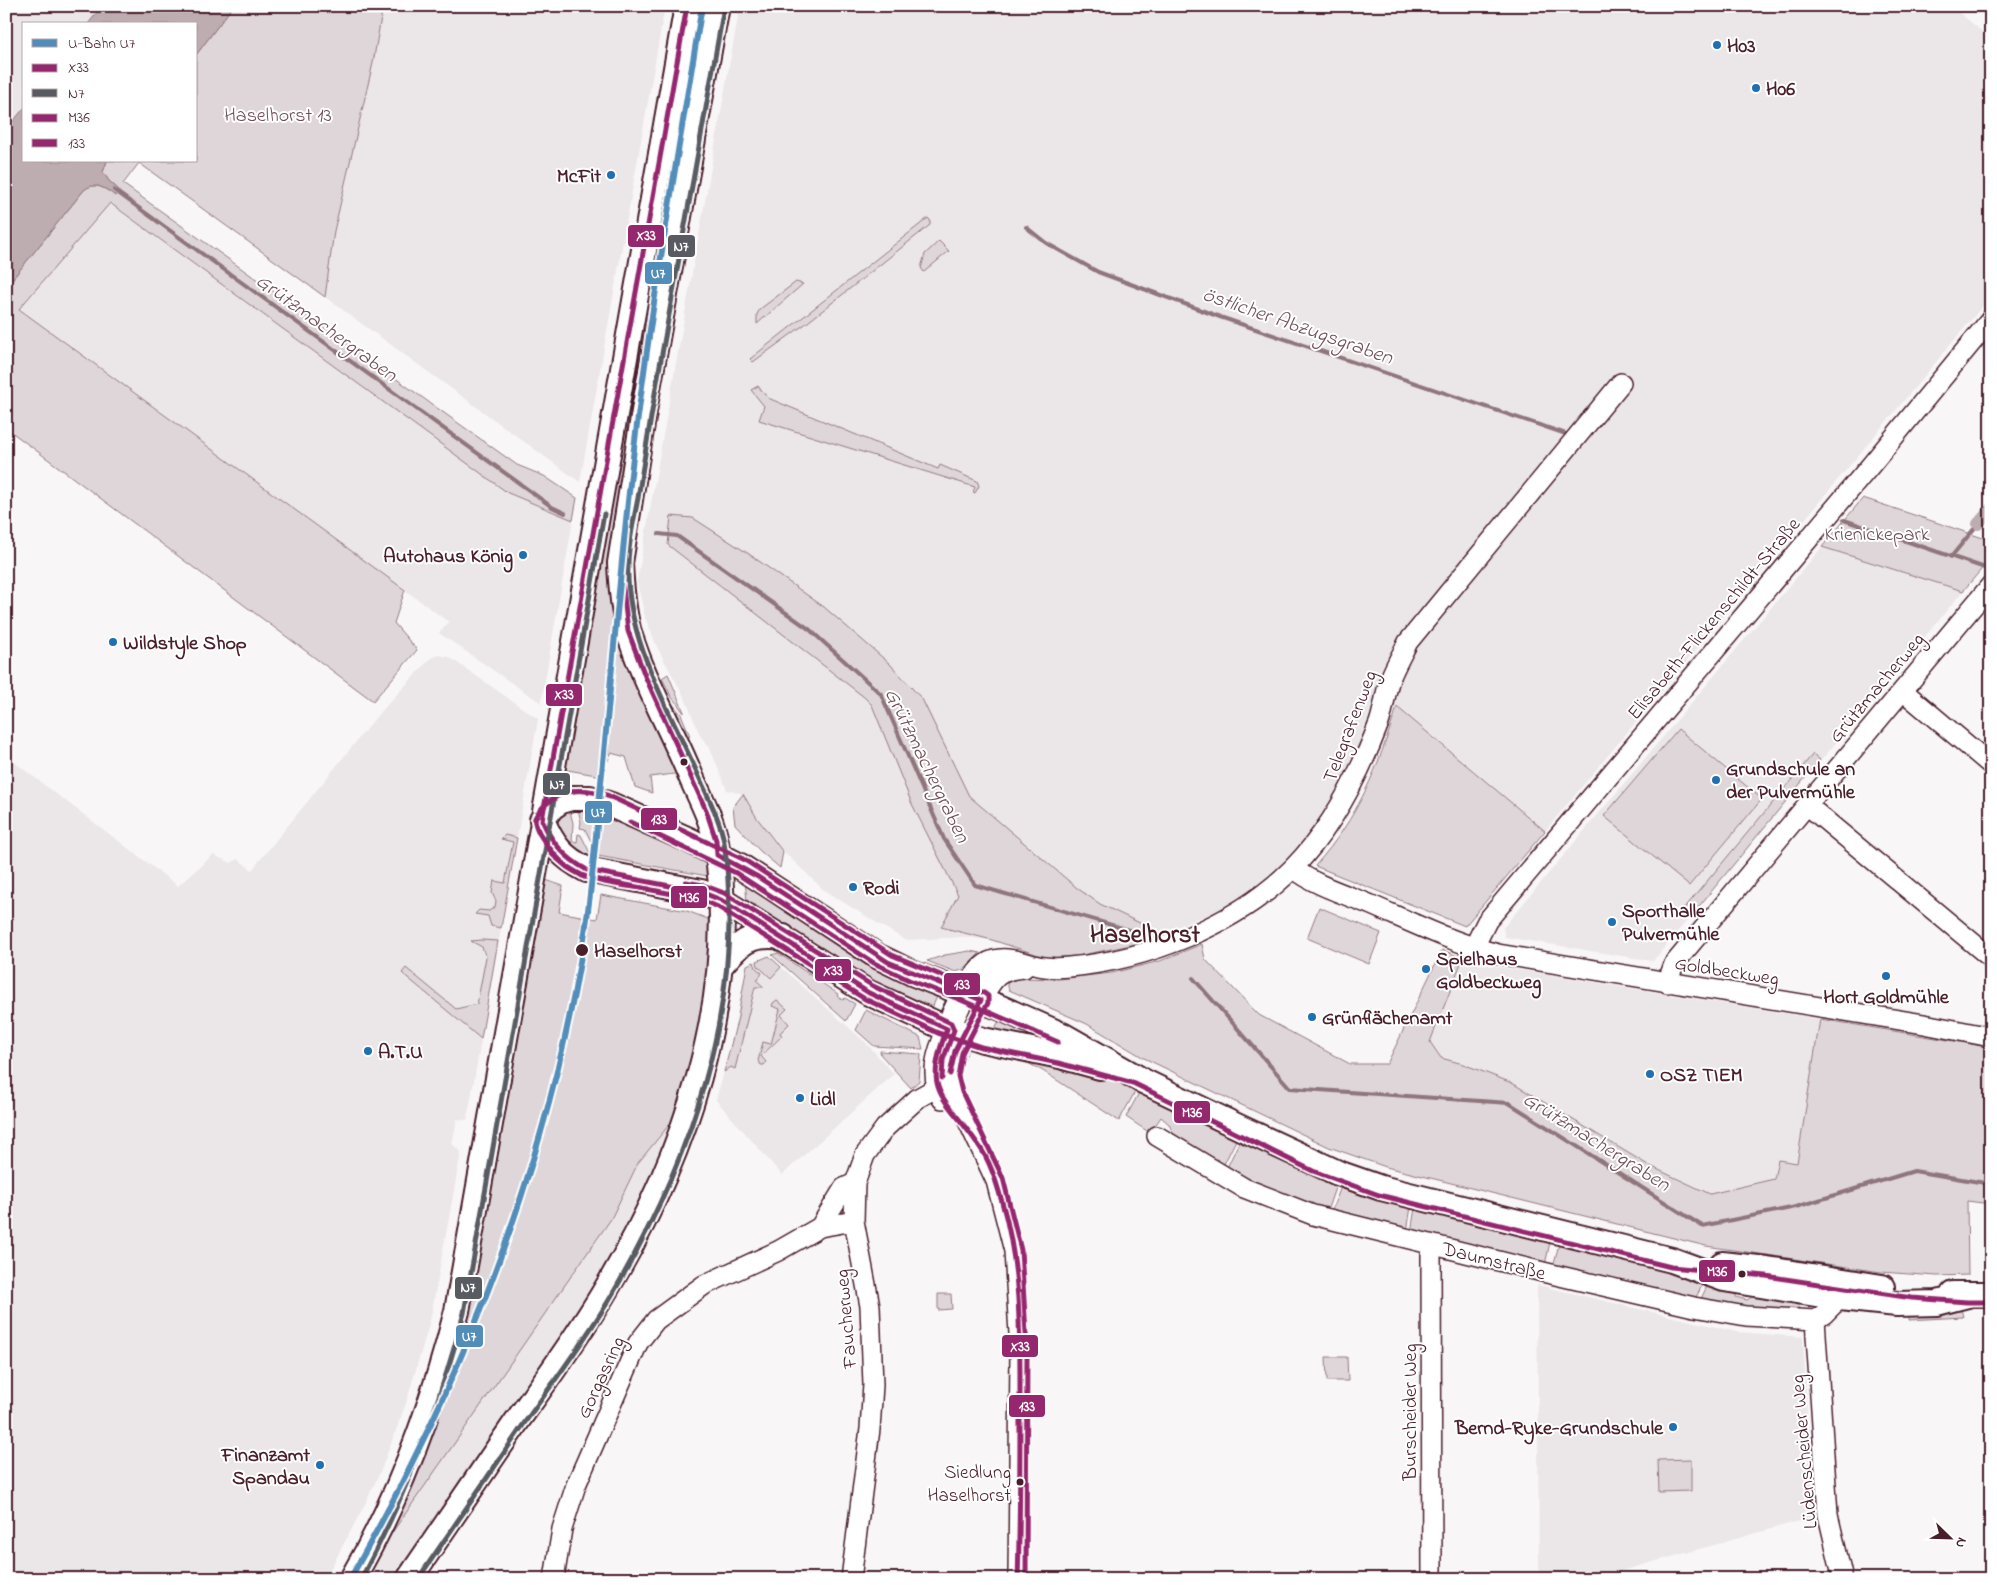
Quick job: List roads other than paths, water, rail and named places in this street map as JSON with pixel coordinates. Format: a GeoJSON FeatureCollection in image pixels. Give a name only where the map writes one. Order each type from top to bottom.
{"type":"FeatureCollection","features":[{"type":"Feature","properties":{"kind":"main road"},"geometry":{"type":"LineString","coordinates":[[352,1579],[383,1524],[408,1467],[434,1396],[453,1326],[535,873],[542,820],[687,6]]}},
{"type":"Feature","properties":{"kind":"main road"},"geometry":{"type":"LineString","coordinates":[[409,1579],[581,1328],[602,1296],[631,1244],[662,1177],[693,1096],[709,1038],[720,966],[721,900],[716,840],[706,810],[645,676],[628,631],[620,562],[645,406],[718,6]]}},
{"type":"Feature","properties":{"kind":"main road"},"geometry":{"type":"LineString","coordinates":[[617,400],[645,406]]}},
{"type":"Feature","properties":{"kind":"main road"},"geometry":{"type":"LineString","coordinates":[[542,820],[552,807],[562,801],[578,797],[590,798],[618,808],[717,855],[763,880],[877,956],[912,973],[972,996],[1062,1035],[1136,1076],[1344,1176],[1382,1188],[1672,1260],[1724,1279],[1840,1298],[1897,1304],[1937,1303],[1979,1295]]}},
{"type":"Feature","properties":{"kind":"main road"},"geometry":{"type":"LineString","coordinates":[[542,820],[556,847],[569,861],[587,870],[701,892],[721,900],[869,993],[955,1032],[1136,1076]]}},
{"type":"Feature","properties":{"kind":"main road"},"geometry":{"type":"LineString","coordinates":[[720,966],[735,948],[748,940],[761,935],[783,938]]}},
{"type":"Feature","properties":{"kind":"main road"},"geometry":{"type":"LineString","coordinates":[[955,1032],[972,996]]}},
{"type":"Feature","properties":{"kind":"main road"},"geometry":{"type":"LineString","coordinates":[[1672,1260],[1767,1268],[1878,1286],[1979,1295]]}},
{"type":"Feature","properties":{"kind":"street","name":"Elisabeth-Flickenschildt-Straße"},"geometry":{"type":"LineString","coordinates":[[1474,947],[1487,922],[1991,319]]}},
{"type":"Feature","properties":{"kind":"street","name":"Telegrafenweg"},"geometry":{"type":"LineString","coordinates":[[972,996],[1003,971],[1040,966],[1068,967],[1115,960],[1148,952],[1182,940],[1222,921],[1247,905],[1293,868],[1322,834],[1357,777],[1380,721],[1390,680],[1408,642],[1621,383]]}},
{"type":"Feature","properties":{"kind":"street","name":"Grützmacherweg"},"geometry":{"type":"LineString","coordinates":[[1666,983],[1674,964],[1991,585]]}},
{"type":"Feature","properties":{"kind":"street"},"geometry":{"type":"LineString","coordinates":[[1902,691],[1991,764]]}},
{"type":"Feature","properties":{"kind":"street"},"geometry":{"type":"LineString","coordinates":[[1807,805],[1991,958]]}},
{"type":"Feature","properties":{"kind":"street","name":"Goldbeckweg"},"geometry":{"type":"LineString","coordinates":[[1293,868],[1304,877],[1474,947],[1498,954],[1924,1024],[1991,1037]]}},
{"type":"Feature","properties":{"kind":"street"},"geometry":{"type":"LineString","coordinates":[[955,1032],[935,1063],[936,1088],[945,1104],[978,1143]]}},
{"type":"Feature","properties":{"kind":"street"},"geometry":{"type":"LineString","coordinates":[[955,1032],[950,1076],[951,1085],[996,1181],[1014,1251],[1020,1365],[1018,1579]]}},
{"type":"Feature","properties":{"kind":"street","name":"Faucherweg"},"geometry":{"type":"LineString","coordinates":[[851,1579],[870,1429],[873,1385],[870,1306],[854,1221],[856,1183],[865,1156],[885,1128],[918,1098],[936,1088]]}},
{"type":"Feature","properties":{"kind":"street","name":"Daumstraße"},"geometry":{"type":"LineString","coordinates":[[1157,1136],[1221,1176],[1260,1196],[1313,1215],[1694,1307],[1746,1316],[1815,1320]]}},
{"type":"Feature","properties":{"kind":"street","name":"Gorgasring"},"geometry":{"type":"LineString","coordinates":[[820,1227],[844,1188],[856,1183]]}},
{"type":"Feature","properties":{"kind":"street","name":"Gorgasring"},"geometry":{"type":"LineString","coordinates":[[554,1579],[562,1529],[576,1485],[638,1343],[656,1320],[704,1285],[775,1252],[820,1227],[854,1221]]}},
{"type":"Feature","properties":{"kind":"street","name":"Burscheider Weg"},"geometry":{"type":"LineString","coordinates":[[1432,1579],[1431,1255],[1433,1245]]}},
{"type":"Feature","properties":{"kind":"street"},"geometry":{"type":"LineString","coordinates":[[1815,1320],[1840,1298]]}},
{"type":"Feature","properties":{"kind":"street","name":"Lüdenscheider Weg"},"geometry":{"type":"LineString","coordinates":[[1815,1320],[1828,1515],[1843,1579]]}},
{"type":"Feature","properties":{"kind":"waterway","name":"Grützmachergraben"},"geometry":{"type":"LineString","coordinates":[[114,190],[552,507],[565,513]]}},
{"type":"Feature","properties":{"kind":"waterway","name":"östlicher Abzugsgraben"},"geometry":{"type":"LineString","coordinates":[[1026,227],[1046,243],[1098,272],[1220,317],[1569,435]]}},
{"type":"Feature","properties":{"kind":"waterway"},"geometry":{"type":"LineString","coordinates":[[1978,524],[1991,509]]}},
{"type":"Feature","properties":{"kind":"waterway","name":"östlicher Abzugsgraben"},"geometry":{"type":"LineString","coordinates":[[1844,520],[1991,570]]}},
{"type":"Feature","properties":{"kind":"waterway"},"geometry":{"type":"LineString","coordinates":[[1951,557],[1978,524]]}},
{"type":"Feature","properties":{"kind":"waterway","name":"Grützmachergraben"},"geometry":{"type":"LineString","coordinates":[[659,534],[677,536],[809,629],[881,694],[944,839],[975,885],[1139,933]]}},
{"type":"Feature","properties":{"kind":"waterway","name":"Grützmachergraben"},"geometry":{"type":"LineString","coordinates":[[1193,978],[1290,1088],[1509,1103],[1702,1226],[1796,1207],[1914,1171],[1991,1184]]}},
{"type":"Feature","properties":{"kind":"metro line","name":"U7"},"geometry":{"type":"LineString","coordinates":[[350,1579],[390,1507],[427,1433],[461,1357],[492,1280],[519,1202],[543,1123],[564,1043],[584,940],[590,895],[622,558],[637,423],[663,244],[702,6]]}},
{"type":"Feature","properties":{"kind":"place","name":"H03"},"geometry":{"type":"Point","coordinates":[1717,45]}},
{"type":"Feature","properties":{"kind":"place","name":"H06"},"geometry":{"type":"Point","coordinates":[1756,88]}},
{"type":"Feature","properties":{"kind":"place","name":"McFit"},"geometry":{"type":"Point","coordinates":[611,175]}},
{"type":"Feature","properties":{"kind":"place","name":"Autohaus König"},"geometry":{"type":"Point","coordinates":[523,555]}},
{"type":"Feature","properties":{"kind":"place","name":"Wildstyle Shop"},"geometry":{"type":"Point","coordinates":[113,642]}},
{"type":"Feature","properties":{"kind":"place","name":"Grundschule an der Pulvermühle"},"geometry":{"type":"Point","coordinates":[1716,780]}},
{"type":"Feature","properties":{"kind":"place","name":"Rodi"},"geometry":{"type":"Point","coordinates":[853,887]}},
{"type":"Feature","properties":{"kind":"place","name":"Sporthalle Pulvermühle"},"geometry":{"type":"Point","coordinates":[1612,922]}},
{"type":"Feature","properties":{"kind":"place","name":"Haselhorst"},"geometry":{"type":"Point","coordinates":[582,950]}},
{"type":"Feature","properties":{"kind":"place","name":"Spielhaus Goldbeckweg"},"geometry":{"type":"Point","coordinates":[1426,969]}},
{"type":"Feature","properties":{"kind":"place","name":"Hort Goldmühle"},"geometry":{"type":"Point","coordinates":[1886,976]}},
{"type":"Feature","properties":{"kind":"place","name":"Grünflächenamt"},"geometry":{"type":"Point","coordinates":[1312,1017]}},
{"type":"Feature","properties":{"kind":"place","name":"A.T.U"},"geometry":{"type":"Point","coordinates":[368,1051]}},
{"type":"Feature","properties":{"kind":"place","name":"OSZ TIEM"},"geometry":{"type":"Point","coordinates":[1650,1074]}},
{"type":"Feature","properties":{"kind":"place","name":"Lidl"},"geometry":{"type":"Point","coordinates":[800,1098]}},
{"type":"Feature","properties":{"kind":"place","name":"Bernd-Ryke-Grundschule"},"geometry":{"type":"Point","coordinates":[1673,1427]}},
{"type":"Feature","properties":{"kind":"place","name":"Finanzamt Spandau"},"geometry":{"type":"Point","coordinates":[320,1465]}},
{"type":"Feature","properties":{"kind":"place","name":"Siedlung Haselhorst"},"geometry":{"type":"Point","coordinates":[1020,1482]}},
{"type":"Feature","properties":{"kind":"district","name":"Haselhorst"},"geometry":{"type":"Point","coordinates":[1145,933]}},
{"type":"Feature","properties":{"kind":"park label","name":"Haselhorst 13"},"geometry":{"type":"Point","coordinates":[278,114]}},
{"type":"Feature","properties":{"kind":"park label","name":"Krienickepark"},"geometry":{"type":"Point","coordinates":[1877,533]}}]}
